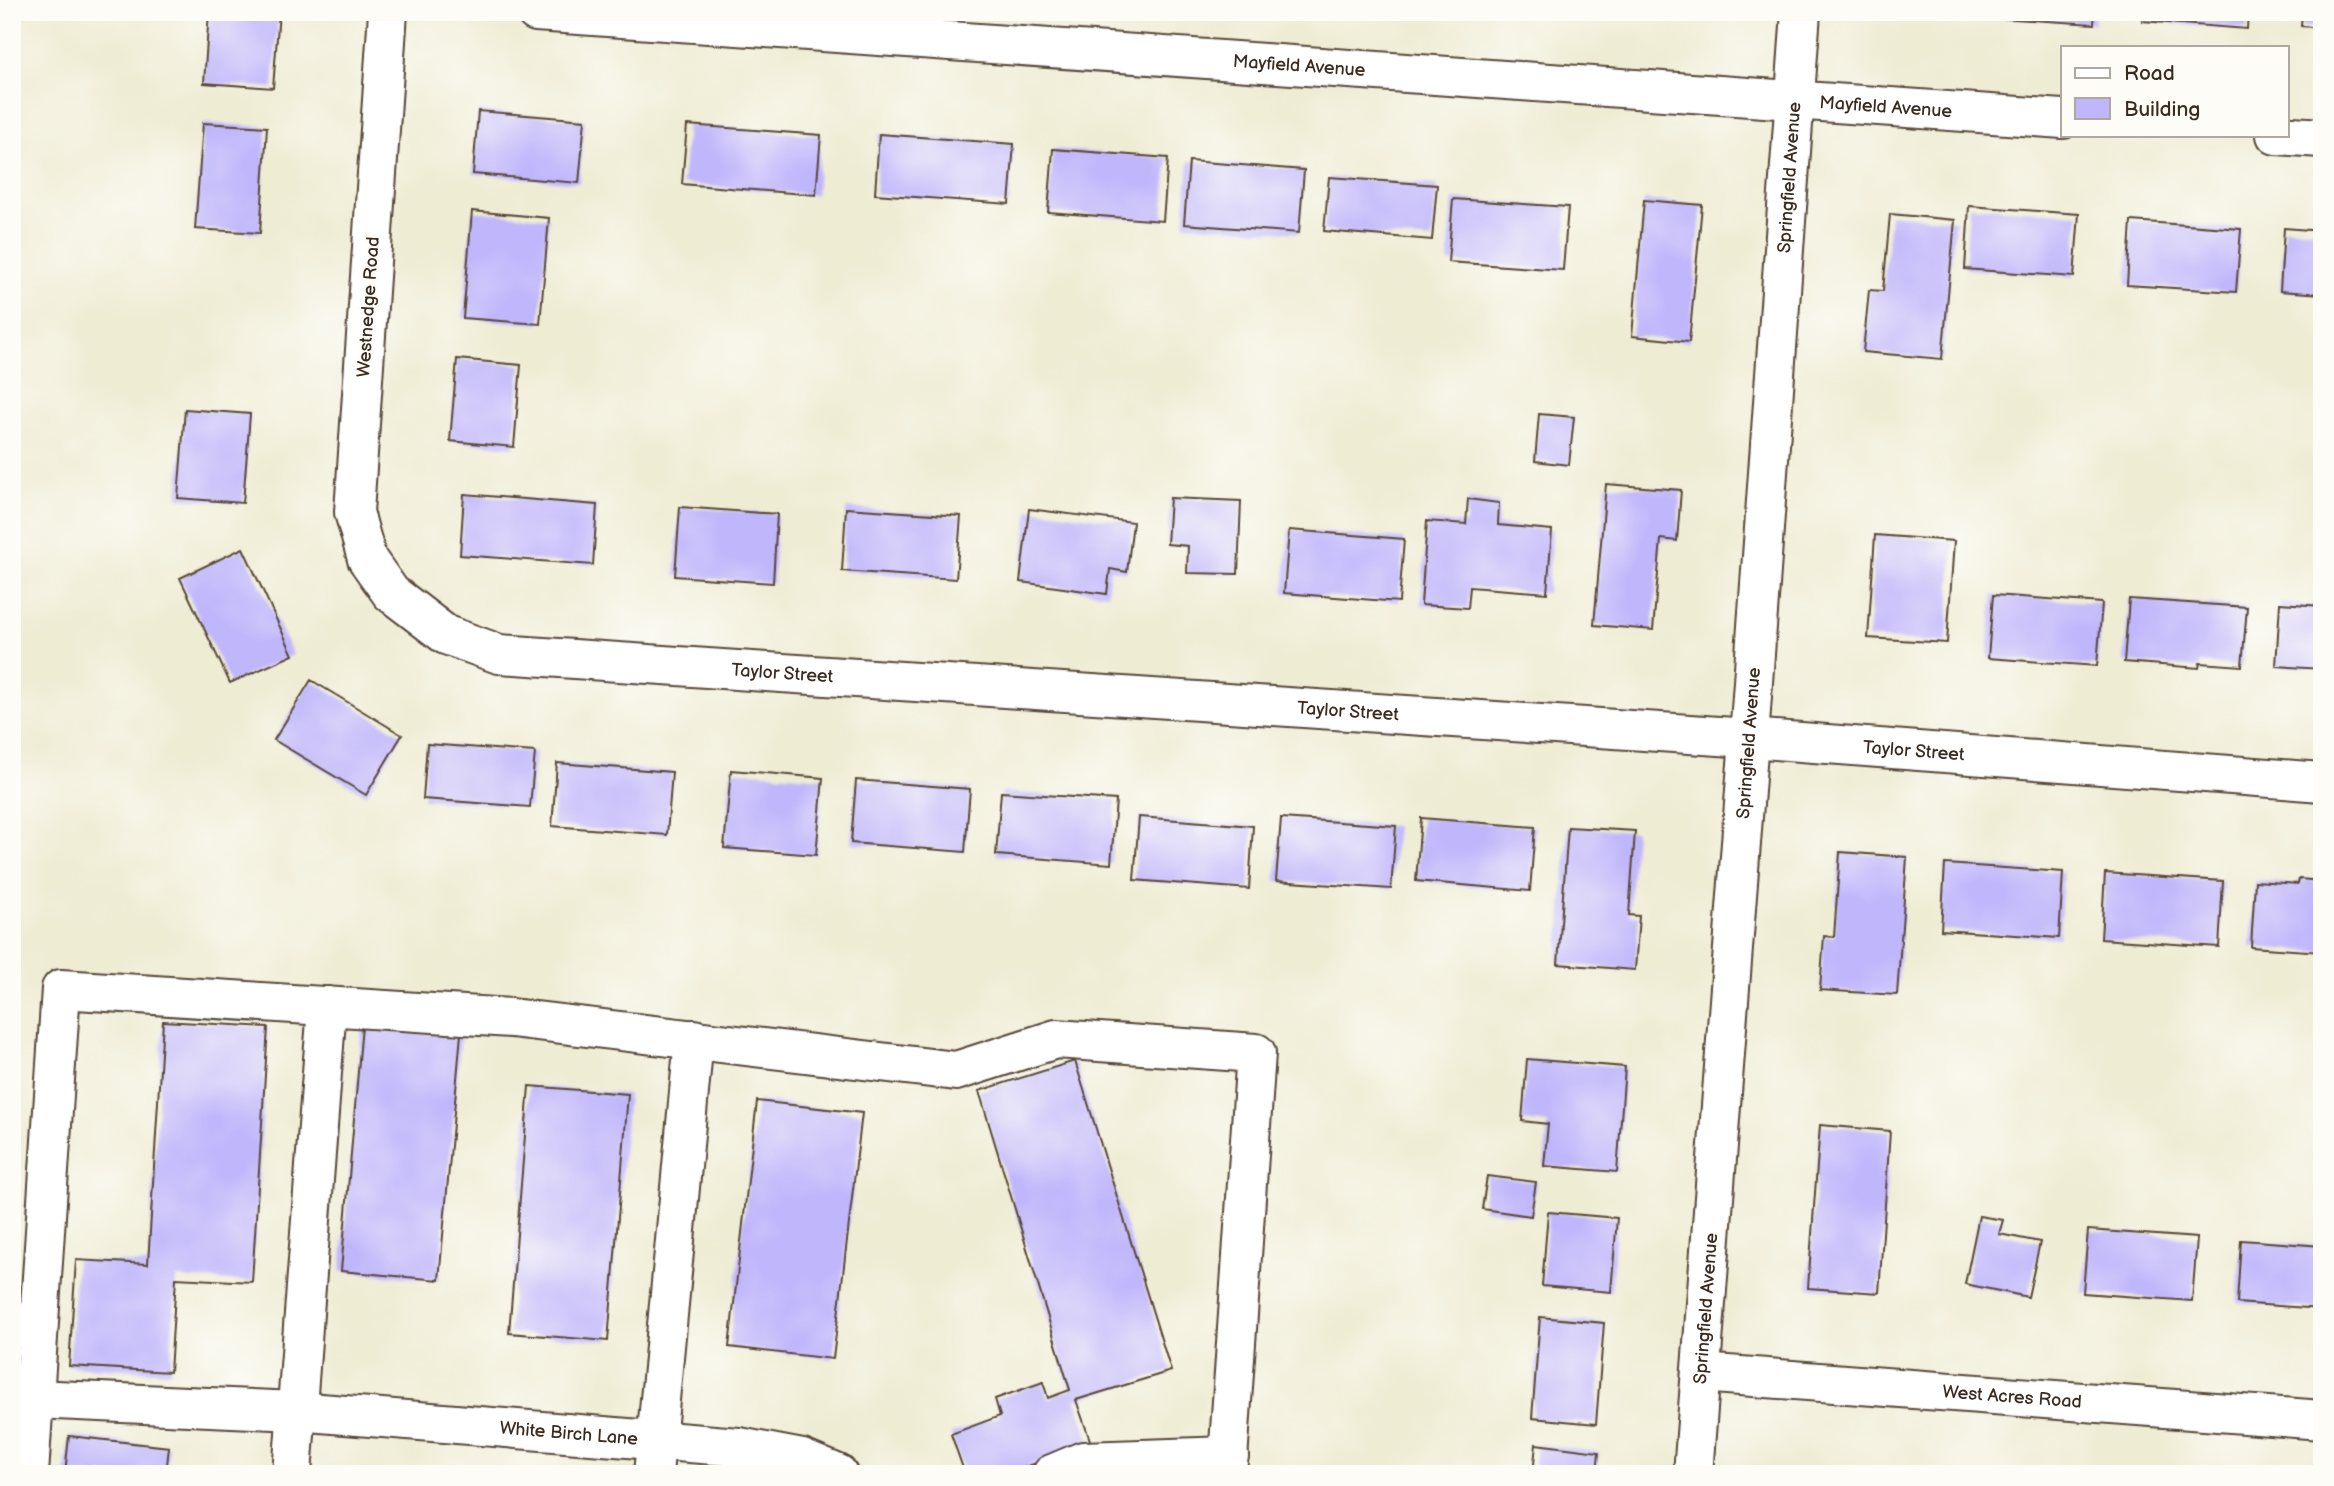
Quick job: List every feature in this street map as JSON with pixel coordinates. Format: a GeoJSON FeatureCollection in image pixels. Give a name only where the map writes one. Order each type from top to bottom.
{"type":"FeatureCollection","features":[{"type":"Feature","properties":{"kind":"street","name":"Westnedge Road"},"geometry":{"type":"LineString","coordinates":[[388,12],[354,512],[367,559],[391,593]]}},
{"type":"Feature","properties":{"kind":"street","name":"Mayfield Avenue"},"geometry":{"type":"LineString","coordinates":[[536,12],[1794,98],[2061,119]]}},
{"type":"Feature","properties":{"kind":"street","name":"Springfield Avenue"},"geometry":{"type":"LineString","coordinates":[[1693,1474],[1801,12]]}},
{"type":"Feature","properties":{"kind":"street"},"geometry":{"type":"LineString","coordinates":[[2288,136],[2322,138]]}},
{"type":"Feature","properties":{"kind":"street","name":"Taylor Street"},"geometry":{"type":"LineString","coordinates":[[391,593],[446,635],[499,654],[1749,738],[2322,782]]}},
{"type":"Feature","properties":{"kind":"street"},"geometry":{"type":"LineString","coordinates":[[29,1474],[61,989],[511,1018],[956,1071],[1056,1040],[1256,1053],[1228,1465],[1083,1461],[1052,1474]]}},
{"type":"Feature","properties":{"kind":"street"},"geometry":{"type":"LineString","coordinates":[[292,1474],[327,1006]]}},
{"type":"Feature","properties":{"kind":"street"},"geometry":{"type":"LineString","coordinates":[[654,1457],[694,1039]]}},
{"type":"Feature","properties":{"kind":"street","name":"West Acres Road"},"geometry":{"type":"LineString","coordinates":[[1701,1373],[2322,1420]]}},
{"type":"Feature","properties":{"kind":"street","name":"White Birch Lane"},"geometry":{"type":"LineString","coordinates":[[34,1399],[296,1411],[654,1457],[751,1450],[802,1459],[838,1474]]}},
{"type":"Feature","properties":{"kind":"path"},"geometry":{"type":"LineString","coordinates":[[12,67],[17,12]]}},
{"type":"Feature","properties":{"kind":"building"},"geometry":{"type":"Polygon","coordinates":[[[209,12],[279,12],[273,88],[204,83],[209,12]]]}},
{"type":"Feature","properties":{"kind":"building"},"geometry":{"type":"Polygon","coordinates":[[[1985,12],[2095,12],[2094,24],[1985,17],[1985,12]]]}},
{"type":"Feature","properties":{"kind":"building"},"geometry":{"type":"Polygon","coordinates":[[[2142,12],[2248,12],[2247,29],[2142,21],[2142,12]]]}},
{"type":"Feature","properties":{"kind":"building"},"geometry":{"type":"Polygon","coordinates":[[[2302,12],[2322,12],[2322,28],[2301,26],[2302,12]]]}},
{"type":"Feature","properties":{"kind":"building"},"geometry":{"type":"Polygon","coordinates":[[[478,111],[585,120],[579,183],[473,174],[478,111]]]}},
{"type":"Feature","properties":{"kind":"building"},"geometry":{"type":"Polygon","coordinates":[[[203,123],[267,127],[260,233],[195,229],[203,123]]]}},
{"type":"Feature","properties":{"kind":"building"},"geometry":{"type":"Polygon","coordinates":[[[687,125],[821,135],[816,195],[682,184],[687,125]]]}},
{"type":"Feature","properties":{"kind":"building"},"geometry":{"type":"Polygon","coordinates":[[[879,134],[1014,144],[1009,204],[875,194],[879,134]]]}},
{"type":"Feature","properties":{"kind":"building"},"geometry":{"type":"Polygon","coordinates":[[[1053,149],[1168,158],[1163,221],[1048,212],[1053,149]]]}},
{"type":"Feature","properties":{"kind":"building"},"geometry":{"type":"Polygon","coordinates":[[[1189,161],[1304,170],[1299,233],[1184,224],[1189,161]]]}},
{"type":"Feature","properties":{"kind":"building"},"geometry":{"type":"Polygon","coordinates":[[[1329,177],[1437,185],[1432,240],[1324,231],[1329,177]]]}},
{"type":"Feature","properties":{"kind":"building"},"geometry":{"type":"Polygon","coordinates":[[[1453,199],[1568,207],[1563,270],[1448,262],[1453,199]]]}},
{"type":"Feature","properties":{"kind":"building"},"geometry":{"type":"Polygon","coordinates":[[[1644,200],[1702,205],[1689,342],[1632,336],[1644,200]]]}},
{"type":"Feature","properties":{"kind":"building"},"geometry":{"type":"Polygon","coordinates":[[[1969,206],[2079,214],[2074,277],[1965,269],[1969,206]]]}},
{"type":"Feature","properties":{"kind":"building"},"geometry":{"type":"Polygon","coordinates":[[[472,211],[549,218],[540,324],[463,318],[472,211]]]}},
{"type":"Feature","properties":{"kind":"building"},"geometry":{"type":"Polygon","coordinates":[[[1890,214],[1955,220],[1942,359],[1863,352],[1869,290],[1883,291],[1890,214]]]}},
{"type":"Feature","properties":{"kind":"building"},"geometry":{"type":"Polygon","coordinates":[[[2131,221],[2241,229],[2236,292],[2127,285],[2131,221]]]}},
{"type":"Feature","properties":{"kind":"building"},"geometry":{"type":"Polygon","coordinates":[[[2284,228],[2322,231],[2322,294],[2280,291],[2284,228]]]}},
{"type":"Feature","properties":{"kind":"building"},"geometry":{"type":"Polygon","coordinates":[[[457,359],[521,365],[514,447],[450,441],[457,359]]]}},
{"type":"Feature","properties":{"kind":"building"},"geometry":{"type":"Polygon","coordinates":[[[185,409],[250,414],[243,503],[178,498],[185,409]]]}},
{"type":"Feature","properties":{"kind":"building"},"geometry":{"type":"Polygon","coordinates":[[[1539,414],[1574,417],[1569,465],[1535,461],[1539,414]]]}},
{"type":"Feature","properties":{"kind":"building"},"geometry":{"type":"Polygon","coordinates":[[[1606,484],[1681,490],[1677,541],[1661,539],[1653,630],[1594,625],[1606,484]]]}},
{"type":"Feature","properties":{"kind":"building"},"geometry":{"type":"Polygon","coordinates":[[[464,494],[597,505],[593,565],[460,555],[464,494]]]}},
{"type":"Feature","properties":{"kind":"building"},"geometry":{"type":"Polygon","coordinates":[[[1170,498],[1241,501],[1238,574],[1187,573],[1188,546],[1167,544],[1170,498]]]}},
{"type":"Feature","properties":{"kind":"building"},"geometry":{"type":"Polygon","coordinates":[[[1468,499],[1499,503],[1498,525],[1552,530],[1547,593],[1470,587],[1468,608],[1421,605],[1427,521],[1466,524],[1468,499]]]}},
{"type":"Feature","properties":{"kind":"building"},"geometry":{"type":"Polygon","coordinates":[[[680,507],[777,514],[773,583],[675,576],[680,507]]]}},
{"type":"Feature","properties":{"kind":"building"},"geometry":{"type":"Polygon","coordinates":[[[846,508],[961,516],[956,579],[842,571],[846,508]]]}},
{"type":"Feature","properties":{"kind":"building"},"geometry":{"type":"Polygon","coordinates":[[[1029,509],[1133,522],[1127,572],[1110,569],[1107,594],[1020,582],[1029,509]]]}},
{"type":"Feature","properties":{"kind":"building"},"geometry":{"type":"Polygon","coordinates":[[[1289,530],[1404,539],[1399,602],[1284,593],[1289,530]]]}},
{"type":"Feature","properties":{"kind":"building"},"geometry":{"type":"Polygon","coordinates":[[[1875,535],[1954,541],[1947,643],[1868,638],[1875,535]]]}},
{"type":"Feature","properties":{"kind":"building"},"geometry":{"type":"Polygon","coordinates":[[[243,548],[293,655],[230,683],[180,578],[243,548]]]}},
{"type":"Feature","properties":{"kind":"building"},"geometry":{"type":"Polygon","coordinates":[[[1993,595],[2102,603],[2097,666],[1988,658],[1993,595]]]}},
{"type":"Feature","properties":{"kind":"building"},"geometry":{"type":"Polygon","coordinates":[[[2129,599],[2247,607],[2242,666],[2200,663],[2199,668],[2124,662],[2129,599]]]}},
{"type":"Feature","properties":{"kind":"building"},"geometry":{"type":"Polygon","coordinates":[[[2280,603],[2322,606],[2322,669],[2276,666],[2280,603]]]}},
{"type":"Feature","properties":{"kind":"building"},"geometry":{"type":"Polygon","coordinates":[[[311,680],[402,735],[366,795],[274,740],[311,680]]]}},
{"type":"Feature","properties":{"kind":"building"},"geometry":{"type":"Polygon","coordinates":[[[427,744],[535,752],[530,807],[423,799],[427,744]]]}},
{"type":"Feature","properties":{"kind":"building"},"geometry":{"type":"Polygon","coordinates":[[[557,763],[672,772],[667,835],[552,826],[557,763]]]}},
{"type":"Feature","properties":{"kind":"building"},"geometry":{"type":"Polygon","coordinates":[[[731,770],[823,778],[816,855],[724,848],[731,770]]]}},
{"type":"Feature","properties":{"kind":"building"},"geometry":{"type":"Polygon","coordinates":[[[856,780],[970,789],[965,852],[851,843],[856,780]]]}},
{"type":"Feature","properties":{"kind":"building"},"geometry":{"type":"Polygon","coordinates":[[[1001,792],[1116,800],[1111,864],[996,855],[1001,792]]]}},
{"type":"Feature","properties":{"kind":"building"},"geometry":{"type":"Polygon","coordinates":[[[1139,817],[1253,826],[1249,889],[1134,880],[1139,817]]]}},
{"type":"Feature","properties":{"kind":"building"},"geometry":{"type":"Polygon","coordinates":[[[1281,818],[1396,826],[1391,889],[1276,881],[1281,818]]]}},
{"type":"Feature","properties":{"kind":"building"},"geometry":{"type":"Polygon","coordinates":[[[1421,818],[1535,827],[1530,891],[1416,881],[1421,818]]]}},
{"type":"Feature","properties":{"kind":"building"},"geometry":{"type":"Polygon","coordinates":[[[1568,827],[1635,831],[1629,915],[1639,916],[1635,970],[1558,964],[1568,827]]]}},
{"type":"Feature","properties":{"kind":"building"},"geometry":{"type":"Polygon","coordinates":[[[1840,852],[1907,857],[1897,995],[1820,990],[1824,936],[1834,937],[1840,852]]]}},
{"type":"Feature","properties":{"kind":"building"},"geometry":{"type":"Polygon","coordinates":[[[1945,864],[2063,872],[2059,938],[1941,930],[1945,864]]]}},
{"type":"Feature","properties":{"kind":"building"},"geometry":{"type":"Polygon","coordinates":[[[2105,873],[2223,881],[2219,947],[2101,939],[2105,873]]]}},
{"type":"Feature","properties":{"kind":"building"},"geometry":{"type":"Polygon","coordinates":[[[2299,879],[2322,881],[2322,952],[2251,947],[2255,881],[2298,884],[2299,879]]]}},
{"type":"Feature","properties":{"kind":"building"},"geometry":{"type":"Polygon","coordinates":[[[163,1021],[268,1027],[252,1282],[176,1278],[170,1372],[69,1366],[76,1260],[148,1264],[163,1021]]]}},
{"type":"Feature","properties":{"kind":"building"},"geometry":{"type":"Polygon","coordinates":[[[362,1025],[461,1034],[439,1280],[341,1271],[362,1025]]]}},
{"type":"Feature","properties":{"kind":"building"},"geometry":{"type":"Polygon","coordinates":[[[1527,1059],[1625,1067],[1617,1172],[1544,1166],[1548,1124],[1522,1121],[1527,1059]]]}},
{"type":"Feature","properties":{"kind":"building"},"geometry":{"type":"Polygon","coordinates":[[[1075,1061],[1171,1371],[1076,1400],[1091,1443],[1006,1474],[965,1474],[951,1434],[1000,1416],[995,1399],[1043,1382],[1048,1398],[1070,1390],[979,1091],[1075,1061]]]}},
{"type":"Feature","properties":{"kind":"building"},"geometry":{"type":"Polygon","coordinates":[[[529,1086],[628,1094],[608,1341],[509,1333],[529,1086]]]}},
{"type":"Feature","properties":{"kind":"building"},"geometry":{"type":"Polygon","coordinates":[[[757,1101],[862,1113],[833,1359],[729,1347],[757,1101]]]}},
{"type":"Feature","properties":{"kind":"building"},"geometry":{"type":"Polygon","coordinates":[[[1820,1125],[1890,1131],[1879,1293],[1808,1288],[1820,1125]]]}},
{"type":"Feature","properties":{"kind":"building"},"geometry":{"type":"Polygon","coordinates":[[[1487,1176],[1536,1182],[1531,1216],[1482,1209],[1487,1176]]]}},
{"type":"Feature","properties":{"kind":"building"},"geometry":{"type":"Polygon","coordinates":[[[1548,1212],[1617,1218],[1611,1292],[1542,1286],[1548,1212]]]}},
{"type":"Feature","properties":{"kind":"building"},"geometry":{"type":"Polygon","coordinates":[[[1979,1216],[2003,1220],[1999,1234],[2040,1242],[2028,1297],[1965,1284],[1979,1216]]]}},
{"type":"Feature","properties":{"kind":"building"},"geometry":{"type":"Polygon","coordinates":[[[2088,1230],[2197,1238],[2192,1301],[2083,1293],[2088,1230]]]}},
{"type":"Feature","properties":{"kind":"building"},"geometry":{"type":"Polygon","coordinates":[[[2241,1240],[2322,1246],[2322,1309],[2237,1303],[2241,1240]]]}},
{"type":"Feature","properties":{"kind":"building"},"geometry":{"type":"Polygon","coordinates":[[[1540,1317],[1604,1323],[1596,1424],[1532,1418],[1540,1317]]]}},
{"type":"Feature","properties":{"kind":"building"},"geometry":{"type":"Polygon","coordinates":[[[69,1436],[169,1447],[166,1474],[65,1474],[69,1436]]]}},
{"type":"Feature","properties":{"kind":"building"},"geometry":{"type":"Polygon","coordinates":[[[1536,1444],[1599,1452],[1597,1474],[1533,1474],[1536,1444]]]}}]}
